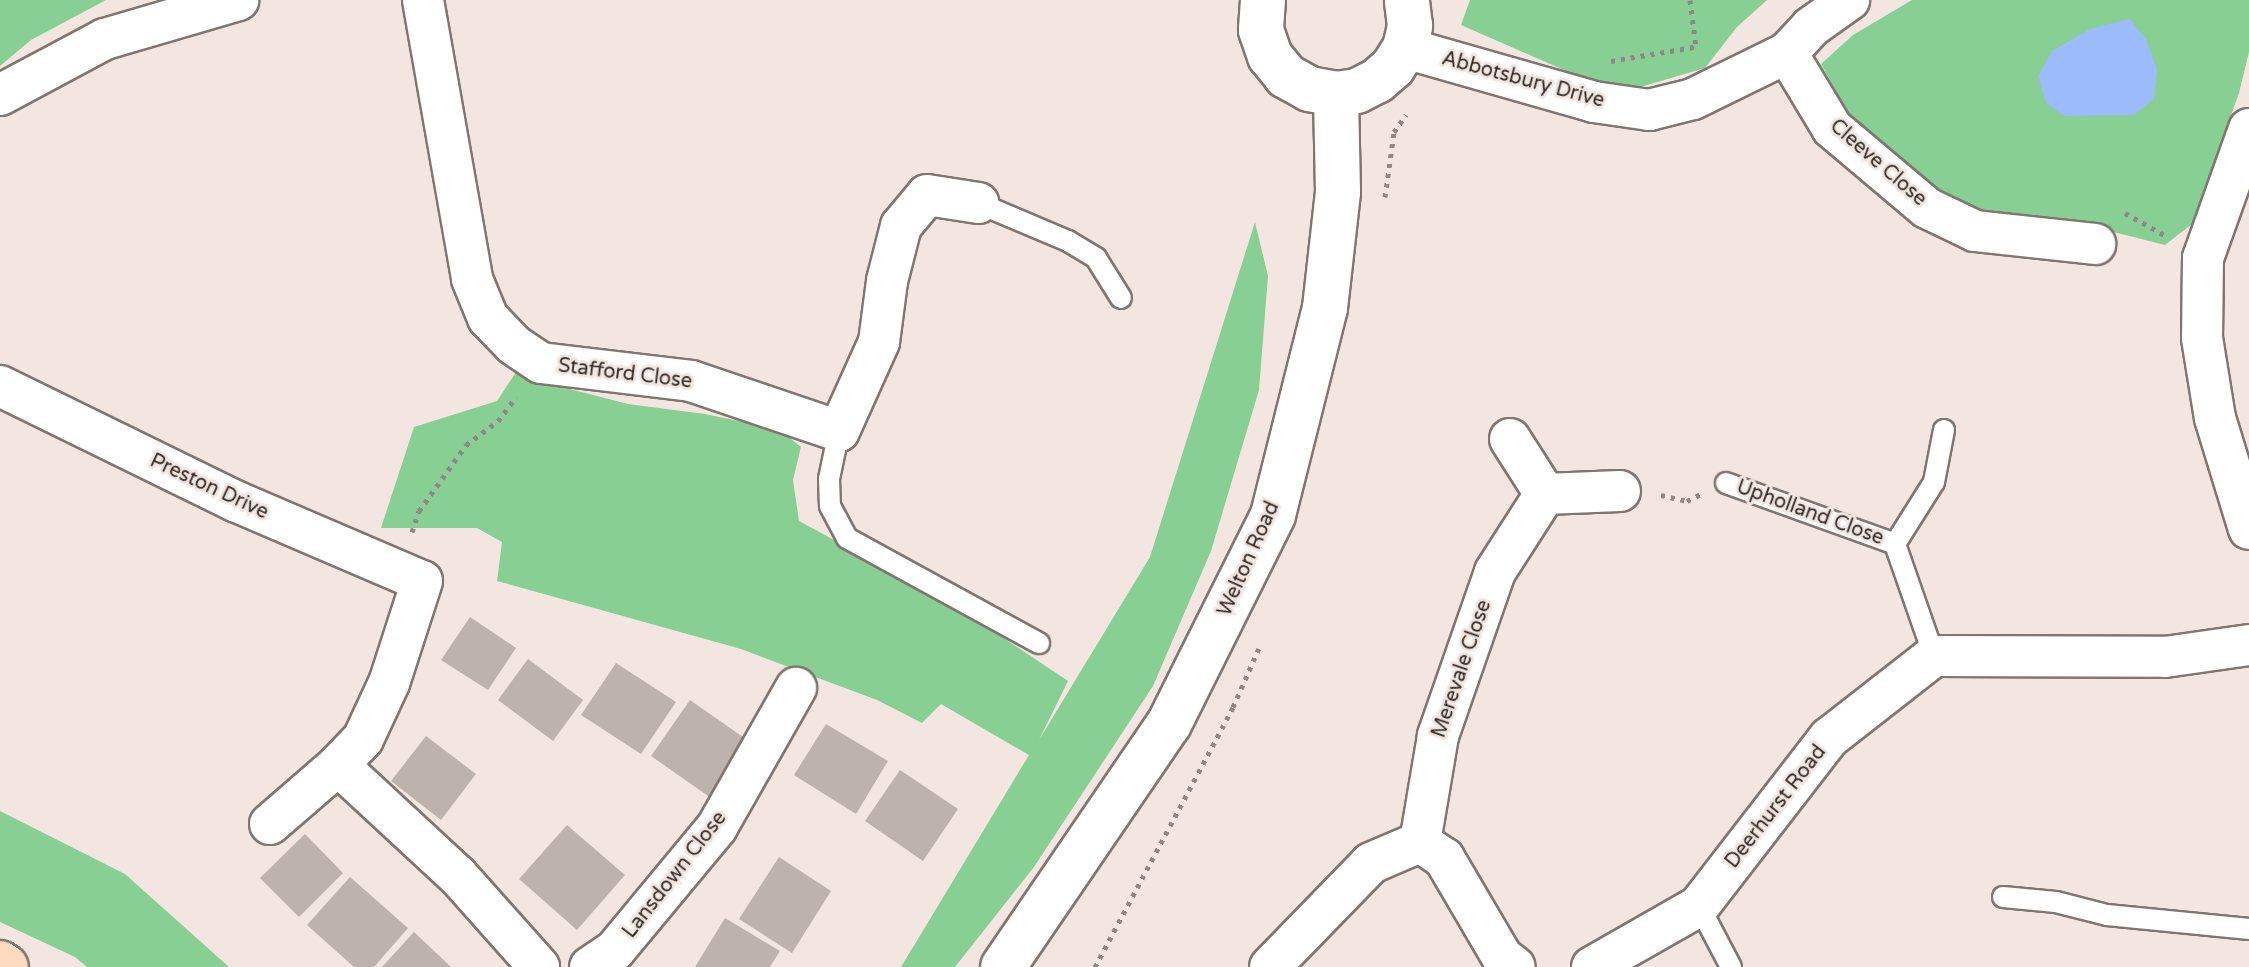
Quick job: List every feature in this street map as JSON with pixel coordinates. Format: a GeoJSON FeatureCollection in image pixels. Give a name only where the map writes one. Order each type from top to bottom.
{"type":"FeatureCollection","features":[{"type":"Feature","properties":{"kind":"main road"},"geometry":{"type":"LineString","coordinates":[[0,963],[6,967]]}},
{"type":"Feature","properties":{"kind":"street"},"geometry":{"type":"LineString","coordinates":[[0,95],[105,39],[238,0]]}},
{"type":"Feature","properties":{"kind":"street","name":"Stafford Close"},"geometry":{"type":"LineString","coordinates":[[423,0],[472,279],[488,318],[514,345],[541,363],[691,381],[839,431]]}},
{"type":"Feature","properties":{"kind":"street"},"geometry":{"type":"LineString","coordinates":[[1258,1],[1261,30],[1270,56],[1286,76],[1309,89],[1336,94],[1357,91],[1377,81],[1393,67],[1405,48],[1410,26],[1407,0]]}},
{"type":"Feature","properties":{"kind":"street","name":"Abbotsbury Drive"},"geometry":{"type":"LineString","coordinates":[[1405,48],[1594,102],[1649,110],[1693,99],[1787,53],[1811,27],[1849,0]]}},
{"type":"Feature","properties":{"kind":"street","name":"Cleeve Close"},"geometry":{"type":"LineString","coordinates":[[1787,53],[1832,128],[1927,208],[1975,231],[2095,244]]}},
{"type":"Feature","properties":{"kind":"street","name":"Welton Road"},"geometry":{"type":"LineString","coordinates":[[1003,967],[1169,724],[1273,515],[1325,308],[1338,192],[1336,94]]}},
{"type":"Feature","properties":{"kind":"street"},"geometry":{"type":"LineString","coordinates":[[2249,129],[2236,215],[2203,258],[2202,338],[2215,418],[2249,529]]}},
{"type":"Feature","properties":{"kind":"street"},"geometry":{"type":"LineString","coordinates":[[839,431],[879,342],[887,281],[901,226],[927,195],[978,203]]}},
{"type":"Feature","properties":{"kind":"street","name":"Preston Drive"},"geometry":{"type":"LineString","coordinates":[[0,386],[235,501],[411,576]]}},
{"type":"Feature","properties":{"kind":"street"},"geometry":{"type":"LineString","coordinates":[[1510,439],[1545,494],[1620,491]]}},
{"type":"Feature","properties":{"kind":"street","name":"Merevale Close"},"geometry":{"type":"LineString","coordinates":[[1420,842],[1438,736],[1495,572],[1545,494]]}},
{"type":"Feature","properties":{"kind":"street"},"geometry":{"type":"LineString","coordinates":[[270,824],[363,739],[389,683],[411,576]]}},
{"type":"Feature","properties":{"kind":"street"},"geometry":{"type":"LineString","coordinates":[[1934,656],[2165,657],[2249,645]]}},
{"type":"Feature","properties":{"kind":"street","name":"Deerhurst Road"},"geometry":{"type":"LineString","coordinates":[[1592,967],[1699,906],[1829,738],[1934,656]]}},
{"type":"Feature","properties":{"kind":"street","name":"Lansdown Close"},"geometry":{"type":"LineString","coordinates":[[590,967],[615,950],[717,827],[796,688]]}},
{"type":"Feature","properties":{"kind":"street"},"geometry":{"type":"LineString","coordinates":[[338,765],[458,876],[539,967]]}},
{"type":"Feature","properties":{"kind":"street"},"geometry":{"type":"LineString","coordinates":[[1270,967],[1280,952],[1371,863],[1420,842],[1444,858],[1502,957],[1515,967]]}},
{"type":"Feature","properties":{"kind":"lane"},"geometry":{"type":"LineString","coordinates":[[978,203],[1068,241],[1096,258],[1121,298]]}},
{"type":"Feature","properties":{"kind":"lane","name":"Upholland Close"},"geometry":{"type":"LineString","coordinates":[[1895,544],[1934,482],[1944,430]]}},
{"type":"Feature","properties":{"kind":"lane"},"geometry":{"type":"LineString","coordinates":[[839,431],[829,479],[830,506],[847,538],[1039,643]]}},
{"type":"Feature","properties":{"kind":"lane","name":"Upholland Close"},"geometry":{"type":"LineString","coordinates":[[1726,483],[1895,544]]}},
{"type":"Feature","properties":{"kind":"lane","name":"Upholland Close"},"geometry":{"type":"LineString","coordinates":[[1895,544],[1934,656]]}},
{"type":"Feature","properties":{"kind":"lane"},"geometry":{"type":"LineString","coordinates":[[2003,897],[2056,902],[2107,915],[2249,929]]}},
{"type":"Feature","properties":{"kind":"lane"},"geometry":{"type":"LineString","coordinates":[[1699,906],[1731,967]]}},
{"type":"Feature","properties":{"kind":"path"},"geometry":{"type":"LineString","coordinates":[[1690,0],[1696,47]]}},
{"type":"Feature","properties":{"kind":"path"},"geometry":{"type":"LineString","coordinates":[[1602,62],[1709,44]]}},
{"type":"Feature","properties":{"kind":"path"},"geometry":{"type":"LineString","coordinates":[[2122,211],[2203,258]]}},
{"type":"Feature","properties":{"kind":"path"},"geometry":{"type":"LineString","coordinates":[[411,576],[419,511],[466,445],[498,421],[541,363]]}},
{"type":"Feature","properties":{"kind":"path"},"geometry":{"type":"LineString","coordinates":[[1620,491],[1687,501],[1726,483]]}},
{"type":"Feature","properties":{"kind":"green space"},"geometry":{"type":"Polygon","coordinates":[[[0,0],[106,0],[31,40],[0,66],[0,0]]]}},
{"type":"Feature","properties":{"kind":"green space"},"geometry":{"type":"Polygon","coordinates":[[[1470,0],[1767,0],[1737,27],[1705,68],[1637,88],[1589,81],[1461,25],[1470,0]]]}},
{"type":"Feature","properties":{"kind":"green space"},"geometry":{"type":"Polygon","coordinates":[[[1912,0],[2249,0],[2249,52],[2239,93],[2192,224],[2165,245],[2066,220],[1989,220],[1926,194],[1858,131],[1821,64],[1853,35],[1912,0]]]}},
{"type":"Feature","properties":{"kind":"green space"},"geometry":{"type":"Polygon","coordinates":[[[1255,222],[1268,276],[1259,390],[1211,551],[1153,686],[1034,867],[955,967],[901,967],[1029,755],[941,704],[922,723],[877,700],[741,649],[497,581],[502,542],[477,528],[381,528],[414,427],[497,401],[522,363],[566,388],[628,404],[705,414],[780,430],[801,447],[793,480],[799,521],[951,603],[1068,681],[1039,740],[1150,557],[1255,222]]]}},
{"type":"Feature","properties":{"kind":"green space"},"geometry":{"type":"Polygon","coordinates":[[[0,811],[125,874],[229,967],[87,967],[75,957],[0,922],[0,811]]]}},
{"type":"Feature","properties":{"kind":"water"},"geometry":{"type":"Polygon","coordinates":[[[2130,19],[2146,39],[2157,69],[2154,99],[2134,115],[2064,116],[2046,103],[2038,76],[2052,51],[2090,29],[2130,19]]]}},
{"type":"Feature","properties":{"kind":"building"},"geometry":{"type":"Polygon","coordinates":[[[470,617],[516,648],[488,690],[441,660],[470,617]]]}},
{"type":"Feature","properties":{"kind":"building"},"geometry":{"type":"Polygon","coordinates":[[[528,659],[583,700],[553,741],[498,700],[528,659]]]}},
{"type":"Feature","properties":{"kind":"building"},"geometry":{"type":"Polygon","coordinates":[[[616,663],[676,702],[641,754],[581,715],[616,663]]]}},
{"type":"Feature","properties":{"kind":"building"},"geometry":{"type":"Polygon","coordinates":[[[690,700],[750,742],[711,798],[651,756],[690,700]]]}},
{"type":"Feature","properties":{"kind":"building"},"geometry":{"type":"Polygon","coordinates":[[[826,724],[888,761],[856,814],[794,775],[826,724]]]}},
{"type":"Feature","properties":{"kind":"building"},"geometry":{"type":"Polygon","coordinates":[[[426,736],[476,774],[441,820],[391,781],[426,736]]]}},
{"type":"Feature","properties":{"kind":"building"},"geometry":{"type":"Polygon","coordinates":[[[900,770],[958,809],[923,861],[865,821],[900,770]]]}},
{"type":"Feature","properties":{"kind":"building"},"geometry":{"type":"Polygon","coordinates":[[[567,825],[625,875],[577,930],[519,879],[567,825]]]}},
{"type":"Feature","properties":{"kind":"building"},"geometry":{"type":"Polygon","coordinates":[[[305,834],[343,873],[299,917],[260,878],[305,834]]]}},
{"type":"Feature","properties":{"kind":"building"},"geometry":{"type":"Polygon","coordinates":[[[779,857],[831,891],[792,953],[739,919],[779,857]]]}},
{"type":"Feature","properties":{"kind":"building"},"geometry":{"type":"Polygon","coordinates":[[[350,877],[408,928],[374,967],[354,967],[307,925],[350,877]]]}},
{"type":"Feature","properties":{"kind":"building"},"geometry":{"type":"Polygon","coordinates":[[[725,918],[780,951],[770,967],[695,967],[725,918]]]}},
{"type":"Feature","properties":{"kind":"building"},"geometry":{"type":"Polygon","coordinates":[[[414,932],[451,967],[382,967],[414,932]]]}}]}
